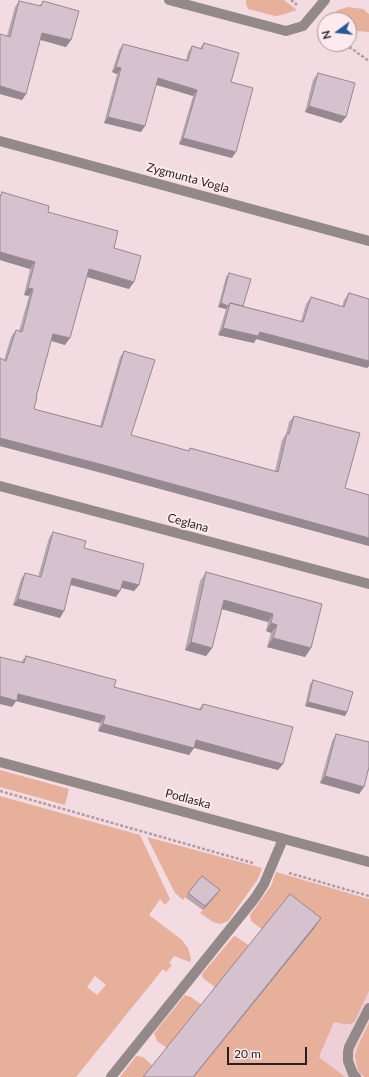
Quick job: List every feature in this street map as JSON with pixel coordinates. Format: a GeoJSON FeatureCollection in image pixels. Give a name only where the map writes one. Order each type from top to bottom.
{"type":"FeatureCollection","features":[{"type":"Feature","properties":{"kind":"street"},"geometry":{"type":"LineString","coordinates":[[169,0],[286,31],[303,26],[325,0]]}},
{"type":"Feature","properties":{"kind":"street","name":"Zygmunta Vogla"},"geometry":{"type":"LineString","coordinates":[[0,141],[369,241]]}},
{"type":"Feature","properties":{"kind":"street","name":"Ceglana"},"geometry":{"type":"LineString","coordinates":[[0,486],[369,584]]}},
{"type":"Feature","properties":{"kind":"street","name":"Podlaska"},"geometry":{"type":"LineString","coordinates":[[0,762],[369,862]]}},
{"type":"Feature","properties":{"kind":"street"},"geometry":{"type":"LineString","coordinates":[[111,1077],[255,898],[264,884],[283,839]]}},
{"type":"Feature","properties":{"kind":"street"},"geometry":{"type":"LineString","coordinates":[[356,1077],[352,1074],[348,1061],[348,1052],[349,1047],[369,1008]]}},
{"type":"Feature","properties":{"kind":"path"},"geometry":{"type":"LineString","coordinates":[[356,52],[369,61]]}},
{"type":"Feature","properties":{"kind":"path"},"geometry":{"type":"LineString","coordinates":[[0,791],[369,896]]}},
{"type":"Feature","properties":{"kind":"shaded area"},"geometry":{"type":"Polygon","coordinates":[[[246,0],[284,0],[297,10],[275,16],[248,9],[246,0]]]}},
{"type":"Feature","properties":{"kind":"shaded area"},"geometry":{"type":"Polygon","coordinates":[[[348,7],[363,9],[369,14],[369,32],[357,31],[357,12],[335,12],[348,7]]]}},
{"type":"Feature","properties":{"kind":"shaded area"},"geometry":{"type":"Polygon","coordinates":[[[0,770],[69,789],[65,805],[0,787],[0,770]]]}},
{"type":"Feature","properties":{"kind":"shaded area"},"geometry":{"type":"Polygon","coordinates":[[[0,796],[140,835],[170,899],[165,905],[160,899],[149,915],[182,940],[188,948],[191,959],[190,962],[174,956],[169,963],[172,965],[166,972],[163,969],[76,1077],[0,1077],[0,796]],[[95,976],[87,987],[97,995],[106,985],[95,976]]]}},
{"type":"Feature","properties":{"kind":"shaded area"},"geometry":{"type":"Polygon","coordinates":[[[147,837],[262,868],[258,879],[228,921],[220,924],[213,922],[200,913],[203,910],[185,897],[183,900],[175,893],[147,837]]]}},
{"type":"Feature","properties":{"kind":"shaded area"},"geometry":{"type":"Polygon","coordinates":[[[276,872],[369,899],[369,991],[355,1021],[351,1024],[334,1022],[319,1057],[345,1077],[194,1077],[313,930],[263,930],[251,921],[250,915],[271,886],[276,872]]]}},
{"type":"Feature","properties":{"kind":"shaded area"},"geometry":{"type":"Polygon","coordinates":[[[235,936],[250,946],[216,988],[203,978],[202,974],[235,936]]]}},
{"type":"Feature","properties":{"kind":"shaded area"},"geometry":{"type":"Polygon","coordinates":[[[369,991],[369,1077],[345,1077],[319,1057],[334,1022],[355,1021],[369,991]]]}},
{"type":"Feature","properties":{"kind":"shaded area"},"geometry":{"type":"Polygon","coordinates":[[[185,995],[191,997],[202,1005],[167,1048],[157,1041],[154,1033],[185,995]]]}},
{"type":"Feature","properties":{"kind":"shaded area"},"geometry":{"type":"Polygon","coordinates":[[[369,1023],[369,1077],[365,1077],[358,1071],[355,1056],[357,1048],[369,1023]]]}},
{"type":"Feature","properties":{"kind":"shaded area"},"geometry":{"type":"Polygon","coordinates":[[[136,1056],[143,1057],[153,1066],[144,1077],[120,1077],[136,1056]]]}},
{"type":"Feature","properties":{"kind":"building"},"geometry":{"type":"Polygon","coordinates":[[[19,1],[41,6],[43,1],[79,11],[71,40],[42,33],[26,94],[0,86],[0,34],[10,37],[19,1]]]}},
{"type":"Feature","properties":{"kind":"building"},"geometry":{"type":"Polygon","coordinates":[[[204,43],[239,53],[231,82],[253,88],[236,152],[183,138],[197,90],[158,78],[145,126],[108,117],[121,68],[116,67],[123,44],[188,61],[192,46],[202,49],[204,43]]]}},
{"type":"Feature","properties":{"kind":"building"},"geometry":{"type":"Polygon","coordinates":[[[318,73],[355,83],[346,117],[309,106],[318,73]]]}},
{"type":"Feature","properties":{"kind":"building"},"geometry":{"type":"Polygon","coordinates":[[[2,192],[49,206],[48,212],[118,231],[114,248],[141,256],[134,282],[89,269],[70,338],[53,334],[34,409],[102,427],[124,351],[155,360],[131,435],[189,451],[190,448],[278,472],[287,433],[289,434],[294,416],[360,433],[345,488],[369,495],[369,538],[0,438],[0,358],[6,361],[16,330],[22,332],[33,289],[28,288],[35,262],[0,252],[0,198],[2,192]]]}},
{"type":"Feature","properties":{"kind":"building"},"geometry":{"type":"Polygon","coordinates":[[[229,273],[251,279],[243,306],[230,303],[228,306],[221,303],[229,273]]]}},
{"type":"Feature","properties":{"kind":"building"},"geometry":{"type":"Polygon","coordinates":[[[349,293],[369,299],[369,361],[260,332],[258,336],[223,328],[230,303],[303,322],[311,297],[344,307],[349,293]]]}},
{"type":"Feature","properties":{"kind":"building"},"geometry":{"type":"Polygon","coordinates":[[[53,532],[86,541],[84,548],[144,564],[139,585],[123,581],[120,591],[72,578],[64,611],[18,599],[25,573],[41,577],[53,532]]]}},
{"type":"Feature","properties":{"kind":"building"},"geometry":{"type":"Polygon","coordinates":[[[206,572],[322,604],[311,648],[273,638],[277,625],[271,623],[273,614],[224,600],[212,648],[191,642],[206,572]]]}},
{"type":"Feature","properties":{"kind":"building"},"geometry":{"type":"Polygon","coordinates":[[[26,656],[116,680],[114,687],[201,710],[203,704],[293,727],[283,764],[196,740],[194,748],[103,724],[105,716],[18,694],[17,701],[0,696],[0,657],[24,663],[26,656]]]}},
{"type":"Feature","properties":{"kind":"building"},"geometry":{"type":"Polygon","coordinates":[[[313,680],[353,692],[347,712],[308,702],[313,680]]]}},
{"type":"Feature","properties":{"kind":"building"},"geometry":{"type":"Polygon","coordinates":[[[336,734],[369,742],[369,767],[364,787],[325,776],[336,734]]]}},
{"type":"Feature","properties":{"kind":"building"},"geometry":{"type":"Polygon","coordinates":[[[202,876],[220,890],[205,906],[188,893],[202,876]]]}},
{"type":"Feature","properties":{"kind":"building"},"geometry":{"type":"Polygon","coordinates":[[[290,894],[321,918],[193,1077],[143,1077],[290,894]]]}}]}
